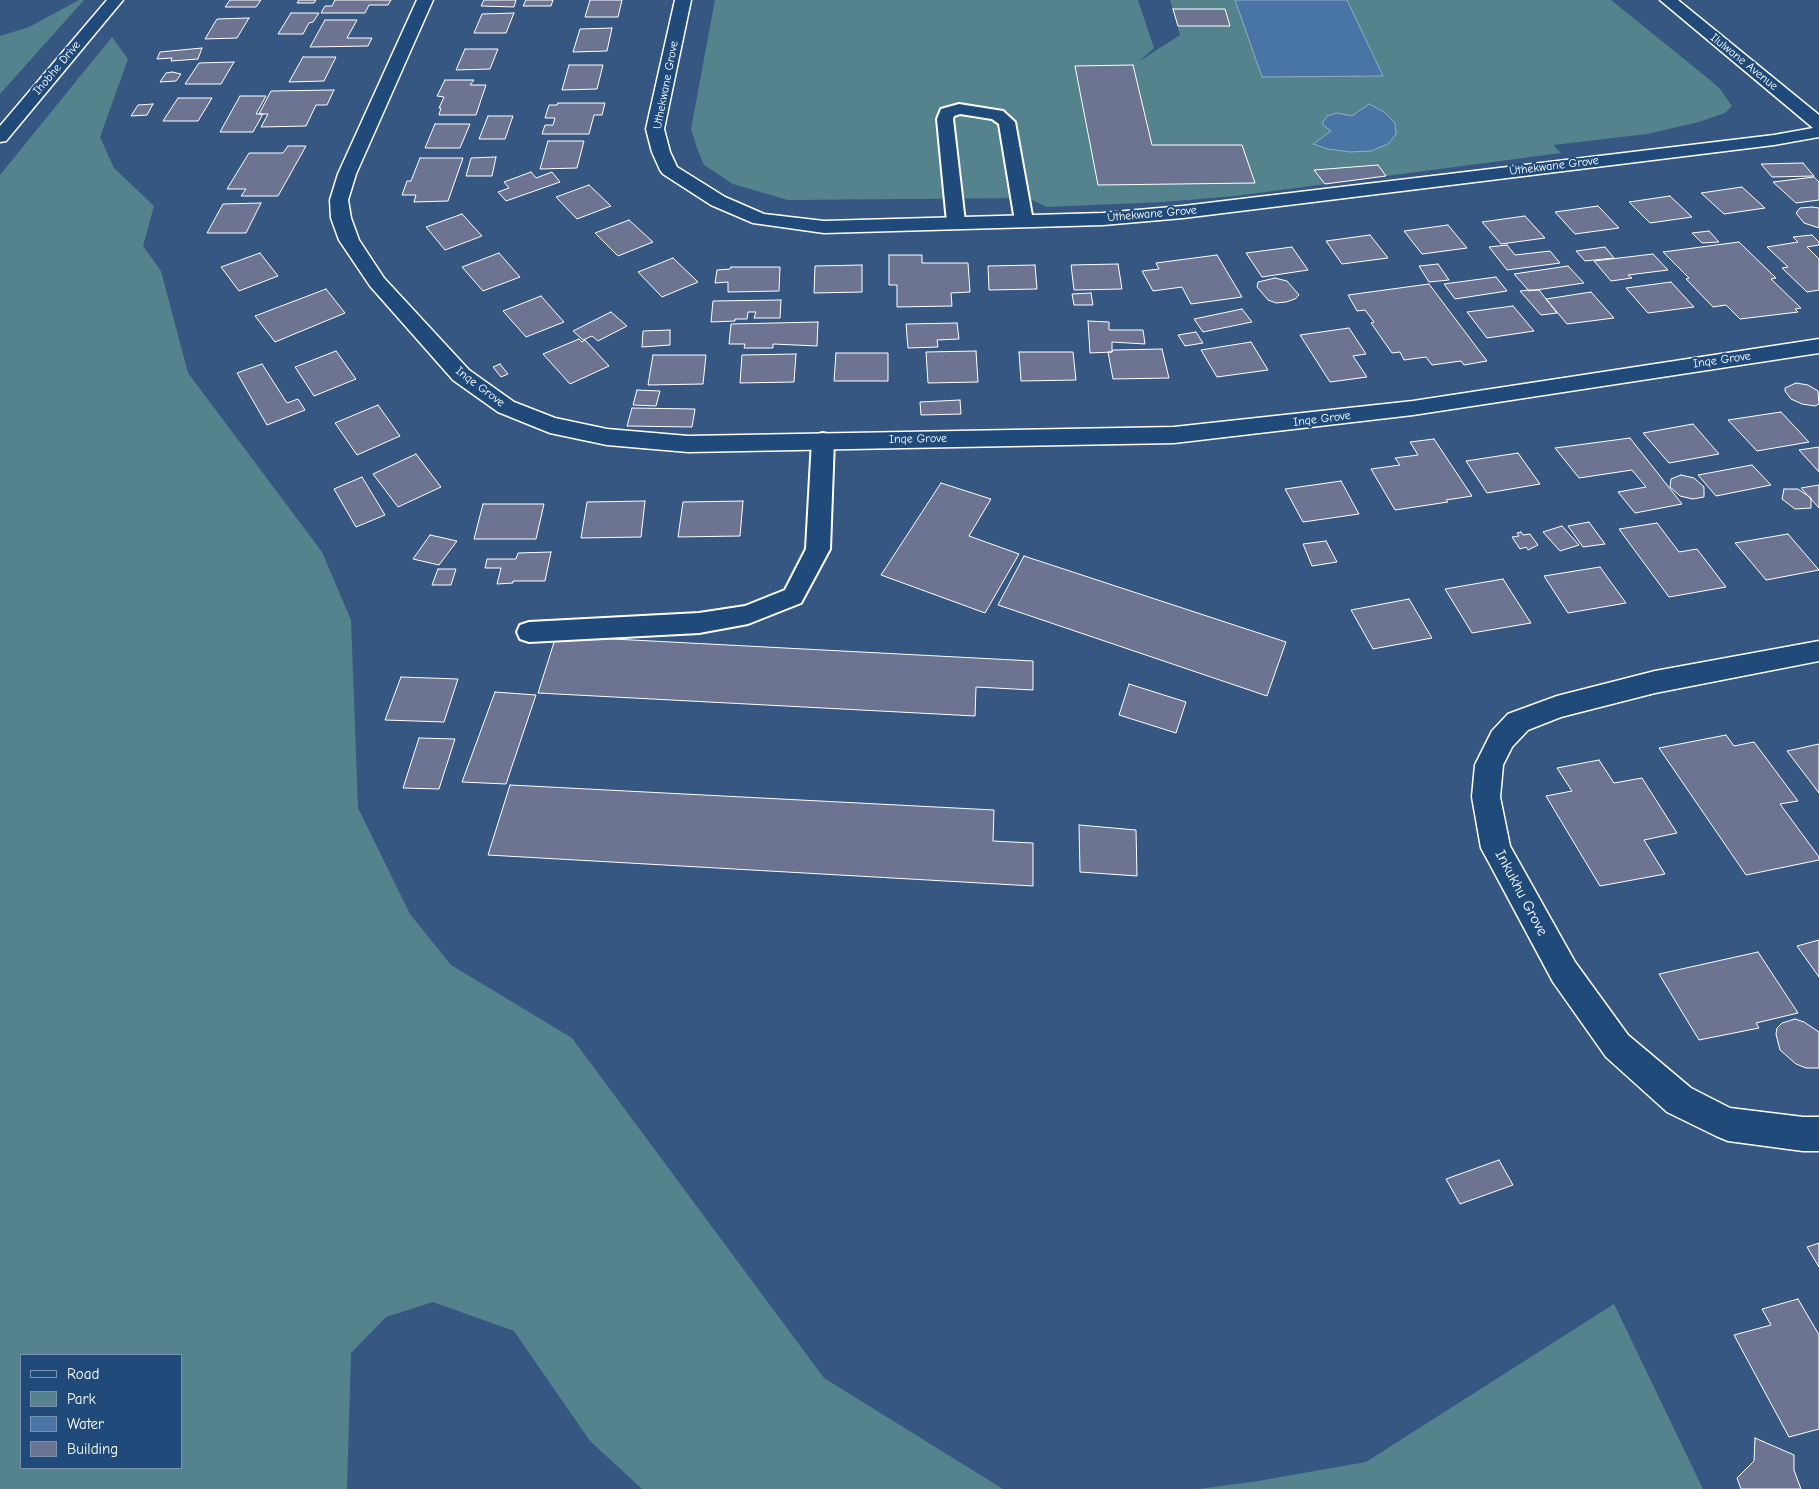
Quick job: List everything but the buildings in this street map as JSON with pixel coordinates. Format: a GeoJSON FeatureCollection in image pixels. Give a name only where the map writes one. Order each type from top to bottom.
{"type":"FeatureCollection","features":[{"type":"Feature","properties":{"kind":"street","name":"Ihobhe Drive"},"geometry":{"type":"LineString","coordinates":[[0,137],[115,0]]}},
{"type":"Feature","properties":{"kind":"street","name":"Inqe Grove"},"geometry":{"type":"LineString","coordinates":[[425,0],[346,174],[339,200],[341,218],[349,240],[360,260],[390,297],[461,375],[506,407],[550,425],[607,437],[688,444],[1174,435],[1413,408],[1819,346]]}},
{"type":"Feature","properties":{"kind":"street","name":"Uthekwane Grove"},"geometry":{"type":"LineString","coordinates":[[683,0],[656,129],[661,152],[669,170],[718,201],[760,219],[824,227],[1103,219],[1193,211],[1764,141],[1819,132]]}},
{"type":"Feature","properties":{"kind":"street","name":"Ilulwane Avenue"},"geometry":{"type":"LineString","coordinates":[[1668,0],[1819,124]]}},
{"type":"Feature","properties":{"kind":"street","name":"Inkukhu Grove"},"geometry":{"type":"LineString","coordinates":[[1819,651],[1655,682],[1557,707],[1518,722],[1502,739],[1489,765],[1486,797],[1496,848],[1564,972],[1618,1046],[1679,1100],[1728,1124],[1803,1134],[1819,1134]]}},
{"type":"Feature","properties":{"kind":"lane"},"geometry":{"type":"LineString","coordinates":[[956,222],[945,119],[947,112],[959,109],[997,115],[1007,122],[1024,221]]}},
{"type":"Feature","properties":{"kind":"lane"},"geometry":{"type":"LineString","coordinates":[[529,632],[700,623],[748,615],[793,596],[818,549],[823,440]]}},
{"type":"Feature","properties":{"kind":"green space"},"geometry":{"type":"Polygon","coordinates":[[[79,0],[84,0],[0,94],[0,36],[29,27],[79,0]]]}},
{"type":"Feature","properties":{"kind":"green space"},"geometry":{"type":"Polygon","coordinates":[[[715,0],[1138,0],[1154,48],[1138,62],[1180,35],[1170,0],[1611,0],[1710,80],[1720,89],[1732,106],[1725,113],[1699,122],[1647,134],[1553,145],[1561,153],[1235,196],[1163,202],[1047,207],[1028,198],[788,200],[733,184],[704,165],[697,148],[691,129],[715,0]]]}},
{"type":"Feature","properties":{"kind":"green space"},"geometry":{"type":"Polygon","coordinates":[[[112,37],[128,59],[100,137],[114,168],[154,206],[143,246],[161,271],[188,373],[322,552],[351,620],[358,808],[410,914],[451,965],[572,1038],[824,1378],[1003,1489],[642,1489],[590,1441],[514,1331],[433,1302],[386,1317],[351,1353],[347,1489],[0,1489],[0,175],[112,37]]]}},
{"type":"Feature","properties":{"kind":"green space"},"geometry":{"type":"Polygon","coordinates":[[[1614,1304],[1703,1489],[1198,1489],[1258,1481],[1366,1462],[1614,1304]]]}},
{"type":"Feature","properties":{"kind":"water"},"geometry":{"type":"Polygon","coordinates":[[[1235,0],[1347,0],[1383,76],[1262,77],[1235,0]]]}},
{"type":"Feature","properties":{"kind":"water"},"geometry":{"type":"Polygon","coordinates":[[[1369,104],[1384,112],[1395,123],[1396,134],[1388,144],[1371,151],[1350,152],[1328,149],[1313,144],[1331,131],[1323,125],[1327,116],[1337,113],[1352,116],[1369,104]]]}}]}
